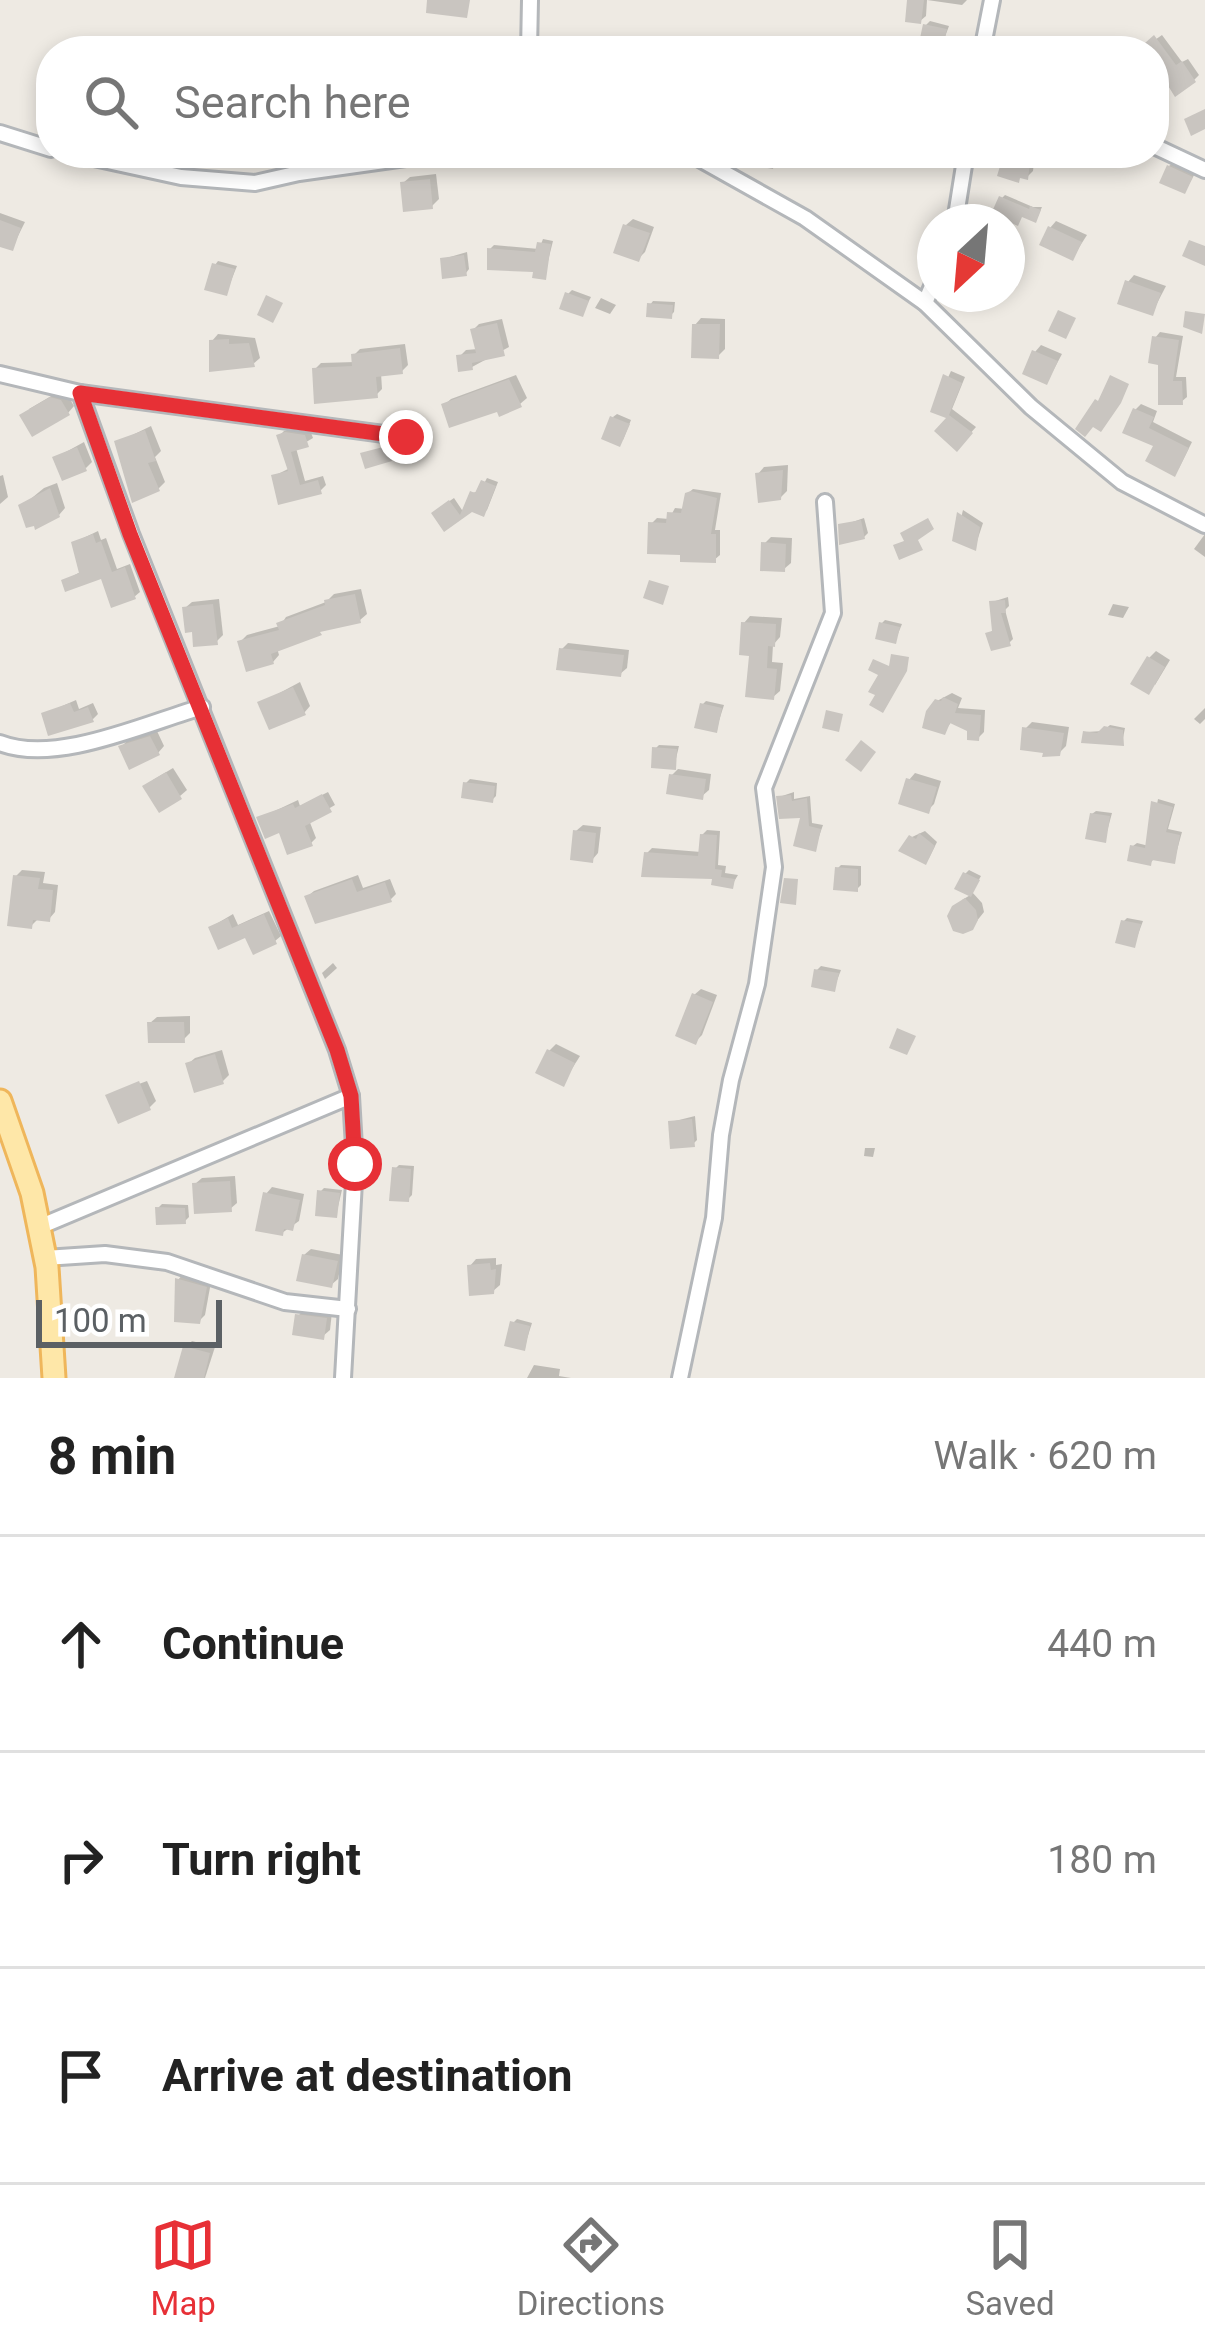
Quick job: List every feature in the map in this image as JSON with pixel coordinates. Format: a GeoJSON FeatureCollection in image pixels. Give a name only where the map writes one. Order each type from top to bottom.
{"type":"FeatureCollection","features":[{"type":"Feature","properties":{"kind":"main road"},"geometry":{"type":"LineString","coordinates":[[0,1101],[39,1227],[54,1378]]}},
{"type":"Feature","properties":{"kind":"street"},"geometry":{"type":"LineString","coordinates":[[529,36],[530,0]]}},
{"type":"Feature","properties":{"kind":"street"},"geometry":{"type":"LineString","coordinates":[[985,36],[992,0]]}},
{"type":"Feature","properties":{"kind":"street"},"geometry":{"type":"LineString","coordinates":[[0,133],[36,144]]}},
{"type":"Feature","properties":{"kind":"street"},"geometry":{"type":"LineString","coordinates":[[1169,153],[1205,170]]}},
{"type":"Feature","properties":{"kind":"street"},"geometry":{"type":"LineString","coordinates":[[140,168],[181,177],[255,183],[334,168]]}},
{"type":"Feature","properties":{"kind":"street"},"geometry":{"type":"LineString","coordinates":[[716,168],[805,218],[917,297]]}},
{"type":"Feature","properties":{"kind":"street"},"geometry":{"type":"LineString","coordinates":[[958,204],[964,168]]}},
{"type":"Feature","properties":{"kind":"street"},"geometry":{"type":"LineString","coordinates":[[935,312],[1031,407],[1122,482],[1205,525]]}},
{"type":"Feature","properties":{"kind":"street"},"geometry":{"type":"LineString","coordinates":[[0,374],[80,393],[406,437]]}},
{"type":"Feature","properties":{"kind":"street"},"geometry":{"type":"LineString","coordinates":[[80,393],[130,534],[337,1050],[351,1096],[355,1164],[343,1378]]}},
{"type":"Feature","properties":{"kind":"street"},"geometry":{"type":"LineString","coordinates":[[680,1378],[714,1218],[731,1080],[757,984],[774,867],[764,788],[833,613],[824,502]]}},
{"type":"Feature","properties":{"kind":"street"},"geometry":{"type":"LineString","coordinates":[[0,743],[28,752],[55,750],[202,707]]}},
{"type":"Feature","properties":{"kind":"street"},"geometry":{"type":"LineString","coordinates":[[39,1227],[208,1152],[351,1096]]}},
{"type":"Feature","properties":{"kind":"street"},"geometry":{"type":"LineString","coordinates":[[45,1258],[104,1254],[167,1262],[285,1302],[348,1309]]}},
{"type":"Feature","properties":{"kind":"building"},"geometry":{"type":"Polygon","coordinates":[[[427,0],[470,0],[467,18],[426,13],[427,0]]]}},
{"type":"Feature","properties":{"kind":"building"},"geometry":{"type":"Polygon","coordinates":[[[907,0],[924,0],[921,24],[905,22],[907,0]]]}},
{"type":"Feature","properties":{"kind":"building"},"geometry":{"type":"Polygon","coordinates":[[[923,24],[947,29],[945,36],[920,36],[923,24]]]}},
{"type":"Feature","properties":{"kind":"building"},"geometry":{"type":"Polygon","coordinates":[[[1169,55],[1176,65],[1182,61],[1196,82],[1175,97],[1169,87],[1169,55]]]}},
{"type":"Feature","properties":{"kind":"building"},"geometry":{"type":"Polygon","coordinates":[[[1205,109],[1205,129],[1191,136],[1184,119],[1205,109]]]}},
{"type":"Feature","properties":{"kind":"building"},"geometry":{"type":"Polygon","coordinates":[[[1169,166],[1193,177],[1185,194],[1159,183],[1169,166]]]}},
{"type":"Feature","properties":{"kind":"building"},"geometry":{"type":"Polygon","coordinates":[[[999,168],[1029,168],[1028,180],[1020,178],[1019,183],[997,176],[999,168]]]}},
{"type":"Feature","properties":{"kind":"building"},"geometry":{"type":"Polygon","coordinates":[[[430,179],[433,209],[403,212],[400,182],[430,179]]]}},
{"type":"Feature","properties":{"kind":"building"},"geometry":{"type":"Polygon","coordinates":[[[1025,207],[1041,210],[1036,223],[1025,218],[1025,207]]]}},
{"type":"Feature","properties":{"kind":"building"},"geometry":{"type":"Polygon","coordinates":[[[0,220],[21,228],[13,251],[0,247],[0,220]]]}},
{"type":"Feature","properties":{"kind":"building"},"geometry":{"type":"Polygon","coordinates":[[[623,224],[650,233],[639,262],[613,253],[623,224]]]}},
{"type":"Feature","properties":{"kind":"building"},"geometry":{"type":"Polygon","coordinates":[[[1048,226],[1082,242],[1073,261],[1039,245],[1048,226]]]}},
{"type":"Feature","properties":{"kind":"building"},"geometry":{"type":"Polygon","coordinates":[[[1189,240],[1205,246],[1205,266],[1182,256],[1189,240]]]}},
{"type":"Feature","properties":{"kind":"building"},"geometry":{"type":"Polygon","coordinates":[[[537,242],[551,244],[546,280],[532,278],[533,272],[487,270],[487,248],[535,252],[537,242]]]}},
{"type":"Feature","properties":{"kind":"building"},"geometry":{"type":"Polygon","coordinates":[[[464,255],[467,276],[442,279],[440,258],[464,255]]]}},
{"type":"Feature","properties":{"kind":"building"},"geometry":{"type":"Polygon","coordinates":[[[212,263],[235,269],[227,296],[204,290],[212,263]]]}},
{"type":"Feature","properties":{"kind":"building"},"geometry":{"type":"Polygon","coordinates":[[[1125,280],[1161,293],[1153,316],[1117,304],[1125,280]]]}},
{"type":"Feature","properties":{"kind":"building"},"geometry":{"type":"Polygon","coordinates":[[[565,292],[589,301],[583,317],[559,309],[565,292]]]}},
{"type":"Feature","properties":{"kind":"building"},"geometry":{"type":"Polygon","coordinates":[[[266,295],[283,303],[273,323],[257,315],[266,295]]]}},
{"type":"Feature","properties":{"kind":"building"},"geometry":{"type":"Polygon","coordinates":[[[647,303],[673,305],[672,319],[646,317],[647,303]]]}},
{"type":"Feature","properties":{"kind":"building"},"geometry":{"type":"Polygon","coordinates":[[[1058,310],[1076,318],[1066,339],[1048,331],[1058,310]]]}},
{"type":"Feature","properties":{"kind":"building"},"geometry":{"type":"Polygon","coordinates":[[[1185,311],[1205,314],[1202,334],[1183,327],[1185,311]]]}},
{"type":"Feature","properties":{"kind":"building"},"geometry":{"type":"Polygon","coordinates":[[[497,323],[505,356],[472,363],[473,370],[458,372],[456,355],[476,353],[470,329],[497,323]]]}},
{"type":"Feature","properties":{"kind":"building"},"geometry":{"type":"Polygon","coordinates":[[[692,324],[720,324],[719,359],[691,358],[692,324]]]}},
{"type":"Feature","properties":{"kind":"building"},"geometry":{"type":"Polygon","coordinates":[[[1152,336],[1179,340],[1173,381],[1182,381],[1183,405],[1158,405],[1158,365],[1148,363],[1152,336]]]}},
{"type":"Feature","properties":{"kind":"building"},"geometry":{"type":"Polygon","coordinates":[[[229,339],[229,344],[249,343],[255,367],[209,372],[209,340],[229,339]]]}},
{"type":"Feature","properties":{"kind":"building"},"geometry":{"type":"Polygon","coordinates":[[[400,348],[403,374],[376,377],[378,398],[314,404],[312,368],[352,366],[351,354],[400,348]]]}},
{"type":"Feature","properties":{"kind":"building"},"geometry":{"type":"Polygon","coordinates":[[[1032,350],[1058,361],[1047,385],[1022,374],[1032,350]]]}},
{"type":"Feature","properties":{"kind":"building"},"geometry":{"type":"Polygon","coordinates":[[[943,374],[962,383],[949,415],[973,433],[957,452],[934,431],[946,418],[930,412],[943,374]]]}},
{"type":"Feature","properties":{"kind":"building"},"geometry":{"type":"Polygon","coordinates":[[[1110,375],[1129,384],[1101,432],[1093,427],[1085,437],[1075,429],[1098,401],[1110,375]]]}},
{"type":"Feature","properties":{"kind":"building"},"geometry":{"type":"Polygon","coordinates":[[[509,379],[522,407],[449,428],[441,404],[509,379]]]}},
{"type":"Feature","properties":{"kind":"building"},"geometry":{"type":"Polygon","coordinates":[[[50,397],[61,400],[70,415],[32,437],[19,415],[50,397]]]}},
{"type":"Feature","properties":{"kind":"building"},"geometry":{"type":"Polygon","coordinates":[[[1133,408],[1154,417],[1149,428],[1189,448],[1175,477],[1145,461],[1153,446],[1122,433],[1133,408]]]}},
{"type":"Feature","properties":{"kind":"building"},"geometry":{"type":"Polygon","coordinates":[[[610,416],[630,424],[620,447],[601,439],[610,416]]]}},
{"type":"Feature","properties":{"kind":"building"},"geometry":{"type":"Polygon","coordinates":[[[145,430],[156,461],[148,463],[160,491],[132,503],[114,441],[145,430]]]}},
{"type":"Feature","properties":{"kind":"building"},"geometry":{"type":"Polygon","coordinates":[[[276,435],[305,435],[309,447],[291,452],[300,485],[318,480],[322,494],[278,505],[271,475],[288,471],[276,435]]]}},
{"type":"Feature","properties":{"kind":"building"},"geometry":{"type":"Polygon","coordinates":[[[387,446],[392,461],[365,469],[360,453],[387,446]]]}},
{"type":"Feature","properties":{"kind":"building"},"geometry":{"type":"Polygon","coordinates":[[[77,447],[87,471],[62,481],[52,457],[77,447]]]}},
{"type":"Feature","properties":{"kind":"building"},"geometry":{"type":"Polygon","coordinates":[[[783,470],[781,500],[758,503],[755,473],[783,470]]]}},
{"type":"Feature","properties":{"kind":"building"},"geometry":{"type":"Polygon","coordinates":[[[481,480],[496,486],[484,517],[472,512],[444,532],[431,513],[449,500],[460,515],[470,491],[475,493],[481,480]]]}},
{"type":"Feature","properties":{"kind":"building"},"geometry":{"type":"Polygon","coordinates":[[[50,488],[60,517],[35,530],[34,526],[26,528],[18,505],[50,488]]]}},
{"type":"Feature","properties":{"kind":"building"},"geometry":{"type":"Polygon","coordinates":[[[685,493],[717,498],[711,534],[716,534],[716,563],[680,562],[680,555],[647,554],[648,522],[666,523],[667,512],[681,513],[685,493]]]}},
{"type":"Feature","properties":{"kind":"building"},"geometry":{"type":"Polygon","coordinates":[[[957,512],[980,527],[976,551],[952,541],[957,512]]]}},
{"type":"Feature","properties":{"kind":"building"},"geometry":{"type":"Polygon","coordinates":[[[928,518],[934,529],[918,540],[923,550],[899,560],[893,545],[904,541],[900,533],[928,518]]]}},
{"type":"Feature","properties":{"kind":"building"},"geometry":{"type":"Polygon","coordinates":[[[861,520],[865,539],[839,545],[838,524],[861,520]]]}},
{"type":"Feature","properties":{"kind":"building"},"geometry":{"type":"Polygon","coordinates":[[[93,534],[96,543],[101,541],[112,572],[125,567],[136,599],[111,608],[101,579],[65,592],[61,580],[79,573],[71,542],[93,534]]]}},
{"type":"Feature","properties":{"kind":"building"},"geometry":{"type":"Polygon","coordinates":[[[761,542],[786,544],[785,572],[760,571],[761,542]]]}},
{"type":"Feature","properties":{"kind":"building"},"geometry":{"type":"Polygon","coordinates":[[[649,580],[669,586],[663,605],[643,598],[649,580]]]}},
{"type":"Feature","properties":{"kind":"building"},"geometry":{"type":"Polygon","coordinates":[[[355,594],[361,623],[320,632],[322,635],[271,654],[274,664],[246,672],[237,641],[279,630],[276,623],[325,605],[324,600],[355,594]]]}},
{"type":"Feature","properties":{"kind":"building"},"geometry":{"type":"Polygon","coordinates":[[[1005,600],[1006,613],[1001,613],[1011,646],[991,651],[985,633],[992,631],[989,601],[1005,600]]]}},
{"type":"Feature","properties":{"kind":"building"},"geometry":{"type":"Polygon","coordinates":[[[213,604],[218,645],[193,647],[192,632],[185,633],[182,607],[213,604]]]}},
{"type":"Feature","properties":{"kind":"building"},"geometry":{"type":"Polygon","coordinates":[[[741,622],[776,624],[775,647],[768,646],[767,668],[777,669],[774,700],[745,697],[749,656],[739,655],[741,622]]]}},
{"type":"Feature","properties":{"kind":"building"},"geometry":{"type":"Polygon","coordinates":[[[879,622],[900,627],[896,644],[875,639],[879,622]]]}},
{"type":"Feature","properties":{"kind":"building"},"geometry":{"type":"Polygon","coordinates":[[[559,648],[624,655],[621,677],[556,670],[559,648]]]}},
{"type":"Feature","properties":{"kind":"building"},"geometry":{"type":"Polygon","coordinates":[[[891,654],[909,657],[907,671],[883,713],[869,705],[875,695],[868,692],[878,675],[868,670],[873,659],[889,666],[891,654]]]}},
{"type":"Feature","properties":{"kind":"building"},"geometry":{"type":"Polygon","coordinates":[[[1147,656],[1165,667],[1149,695],[1130,684],[1147,656]]]}},
{"type":"Feature","properties":{"kind":"building"},"geometry":{"type":"Polygon","coordinates":[[[293,687],[306,715],[269,730],[257,702],[293,687]]]}},
{"type":"Feature","properties":{"kind":"building"},"geometry":{"type":"Polygon","coordinates":[[[943,697],[958,704],[955,713],[981,715],[979,741],[967,740],[967,731],[950,723],[945,735],[922,728],[926,711],[943,697]]]}},
{"type":"Feature","properties":{"kind":"building"},"geometry":{"type":"Polygon","coordinates":[[[70,703],[74,712],[88,707],[94,722],[48,736],[41,713],[70,703]]]}},
{"type":"Feature","properties":{"kind":"building"},"geometry":{"type":"Polygon","coordinates":[[[700,703],[722,708],[717,733],[694,728],[700,703]]]}},
{"type":"Feature","properties":{"kind":"building"},"geometry":{"type":"Polygon","coordinates":[[[826,710],[843,714],[839,732],[822,728],[826,710]]]}},
{"type":"Feature","properties":{"kind":"building"},"geometry":{"type":"Polygon","coordinates":[[[1104,726],[1123,730],[1124,746],[1081,743],[1083,731],[1097,733],[1104,726]]]}},
{"type":"Feature","properties":{"kind":"building"},"geometry":{"type":"Polygon","coordinates":[[[1022,727],[1064,733],[1060,756],[1042,757],[1043,753],[1020,750],[1022,727]]]}},
{"type":"Feature","properties":{"kind":"building"},"geometry":{"type":"Polygon","coordinates":[[[150,736],[160,755],[129,770],[118,746],[150,736]]]}},
{"type":"Feature","properties":{"kind":"building"},"geometry":{"type":"Polygon","coordinates":[[[861,740],[876,752],[861,772],[845,760],[861,740]]]}},
{"type":"Feature","properties":{"kind":"building"},"geometry":{"type":"Polygon","coordinates":[[[652,747],[677,749],[676,770],[651,768],[652,747]]]}},
{"type":"Feature","properties":{"kind":"building"},"geometry":{"type":"Polygon","coordinates":[[[166,772],[182,799],[159,813],[142,786],[166,772]]]}},
{"type":"Feature","properties":{"kind":"building"},"geometry":{"type":"Polygon","coordinates":[[[669,774],[706,779],[703,800],[666,794],[669,774]]]}},
{"type":"Feature","properties":{"kind":"building"},"geometry":{"type":"Polygon","coordinates":[[[906,778],[937,787],[929,814],[898,804],[906,778]]]}},
{"type":"Feature","properties":{"kind":"building"},"geometry":{"type":"Polygon","coordinates":[[[463,782],[495,786],[493,803],[461,798],[463,782]]]}},
{"type":"Feature","properties":{"kind":"building"},"geometry":{"type":"Polygon","coordinates":[[[322,794],[332,812],[305,826],[313,846],[287,855],[279,833],[265,839],[256,817],[293,804],[295,808],[322,794]]]}},
{"type":"Feature","properties":{"kind":"building"},"geometry":{"type":"Polygon","coordinates":[[[791,795],[792,801],[807,798],[809,826],[821,829],[816,852],[793,846],[800,818],[779,819],[776,796],[791,795]]]}},
{"type":"Feature","properties":{"kind":"building"},"geometry":{"type":"Polygon","coordinates":[[[1151,801],[1173,807],[1166,832],[1180,835],[1175,864],[1127,861],[1130,845],[1145,848],[1151,801]]]}},
{"type":"Feature","properties":{"kind":"building"},"geometry":{"type":"Polygon","coordinates":[[[1090,813],[1110,816],[1106,843],[1085,839],[1090,813]]]}},
{"type":"Feature","properties":{"kind":"building"},"geometry":{"type":"Polygon","coordinates":[[[573,830],[596,833],[593,863],[570,860],[573,830]]]}},
{"type":"Feature","properties":{"kind":"building"},"geometry":{"type":"Polygon","coordinates":[[[919,833],[935,846],[926,865],[898,851],[909,835],[916,839],[919,833]]]}},
{"type":"Feature","properties":{"kind":"building"},"geometry":{"type":"Polygon","coordinates":[[[700,834],[717,835],[715,869],[722,870],[721,877],[735,879],[733,889],[711,885],[712,879],[641,877],[644,852],[698,856],[700,834]]]}},
{"type":"Feature","properties":{"kind":"building"},"geometry":{"type":"Polygon","coordinates":[[[835,867],[858,869],[858,892],[833,890],[835,867]]]}},
{"type":"Feature","properties":{"kind":"building"},"geometry":{"type":"Polygon","coordinates":[[[963,872],[980,880],[971,897],[954,889],[963,872]]]}},
{"type":"Feature","properties":{"kind":"building"},"geometry":{"type":"Polygon","coordinates":[[[13,875],[40,878],[38,889],[53,890],[50,922],[33,920],[32,929],[7,926],[13,875]]]}},
{"type":"Feature","properties":{"kind":"building"},"geometry":{"type":"Polygon","coordinates":[[[784,878],[798,879],[796,905],[780,903],[784,878]]]}},
{"type":"Feature","properties":{"kind":"building"},"geometry":{"type":"Polygon","coordinates":[[[352,879],[357,892],[385,882],[392,902],[315,924],[304,896],[352,879]]]}},
{"type":"Feature","properties":{"kind":"building"},"geometry":{"type":"Polygon","coordinates":[[[965,898],[978,920],[973,930],[963,934],[953,931],[947,916],[965,898]]]}},
{"type":"Feature","properties":{"kind":"building"},"geometry":{"type":"Polygon","coordinates":[[[264,914],[277,944],[253,955],[245,938],[218,950],[208,927],[228,918],[232,928],[264,914]]]}},
{"type":"Feature","properties":{"kind":"building"},"geometry":{"type":"Polygon","coordinates":[[[1121,920],[1141,924],[1135,948],[1115,943],[1121,920]]]}},
{"type":"Feature","properties":{"kind":"building"},"geometry":{"type":"Polygon","coordinates":[[[814,969],[839,973],[835,992],[811,987],[814,969]]]}},
{"type":"Feature","properties":{"kind":"building"},"geometry":{"type":"Polygon","coordinates":[[[692,993],[713,1002],[696,1045],[675,1036],[692,993]]]}},
{"type":"Feature","properties":{"kind":"building"},"geometry":{"type":"Polygon","coordinates":[[[147,1022],[184,1022],[185,1043],[148,1043],[147,1022]]]}},
{"type":"Feature","properties":{"kind":"building"},"geometry":{"type":"Polygon","coordinates":[[[897,1028],[916,1036],[907,1055],[889,1048],[897,1028]]]}},
{"type":"Feature","properties":{"kind":"building"},"geometry":{"type":"Polygon","coordinates":[[[547,1049],[575,1063],[564,1087],[535,1073],[547,1049]]]}},
{"type":"Feature","properties":{"kind":"building"},"geometry":{"type":"Polygon","coordinates":[[[215,1054],[224,1084],[194,1093],[185,1063],[215,1054]]]}},
{"type":"Feature","properties":{"kind":"building"},"geometry":{"type":"Polygon","coordinates":[[[139,1081],[151,1110],[118,1124],[105,1095],[139,1081]]]}},
{"type":"Feature","properties":{"kind":"building"},"geometry":{"type":"Polygon","coordinates":[[[692,1119],[695,1147],[670,1149],[668,1121],[692,1119]]]}},
{"type":"Feature","properties":{"kind":"building"},"geometry":{"type":"Polygon","coordinates":[[[392,1167],[411,1169],[409,1202],[389,1201],[392,1167]]]}},
{"type":"Feature","properties":{"kind":"building"},"geometry":{"type":"Polygon","coordinates":[[[230,1181],[232,1212],[194,1214],[192,1183],[230,1181]]]}},
{"type":"Feature","properties":{"kind":"building"},"geometry":{"type":"Polygon","coordinates":[[[317,1190],[340,1193],[337,1218],[315,1216],[317,1190]]]}},
{"type":"Feature","properties":{"kind":"building"},"geometry":{"type":"Polygon","coordinates":[[[263,1192],[300,1200],[293,1231],[284,1229],[283,1236],[255,1231],[263,1192]]]}},
{"type":"Feature","properties":{"kind":"building"},"geometry":{"type":"Polygon","coordinates":[[[155,1207],[185,1208],[186,1224],[156,1225],[155,1207]]]}},
{"type":"Feature","properties":{"kind":"building"},"geometry":{"type":"Polygon","coordinates":[[[302,1254],[338,1261],[332,1288],[296,1281],[302,1254]]]}},
{"type":"Feature","properties":{"kind":"building"},"geometry":{"type":"Polygon","coordinates":[[[490,1263],[491,1270],[496,1269],[494,1294],[469,1296],[467,1265],[490,1263]]]}},
{"type":"Feature","properties":{"kind":"building"},"geometry":{"type":"Polygon","coordinates":[[[175,1278],[207,1287],[200,1324],[174,1322],[175,1278]]]}},
{"type":"Feature","properties":{"kind":"building"},"geometry":{"type":"Polygon","coordinates":[[[295,1314],[327,1318],[324,1340],[292,1335],[295,1314]]]}},
{"type":"Feature","properties":{"kind":"building"},"geometry":{"type":"Polygon","coordinates":[[[510,1321],[530,1326],[525,1351],[504,1346],[510,1321]]]}},
{"type":"Feature","properties":{"kind":"building"},"geometry":{"type":"Polygon","coordinates":[[[183,1346],[210,1353],[204,1378],[174,1378],[183,1346]]]}},
{"type":"Feature","properties":{"kind":"route"},"geometry":{"type":"LineString","coordinates":[[355,1164],[351,1096],[337,1050],[130,534],[80,393],[406,437]]}}]}
